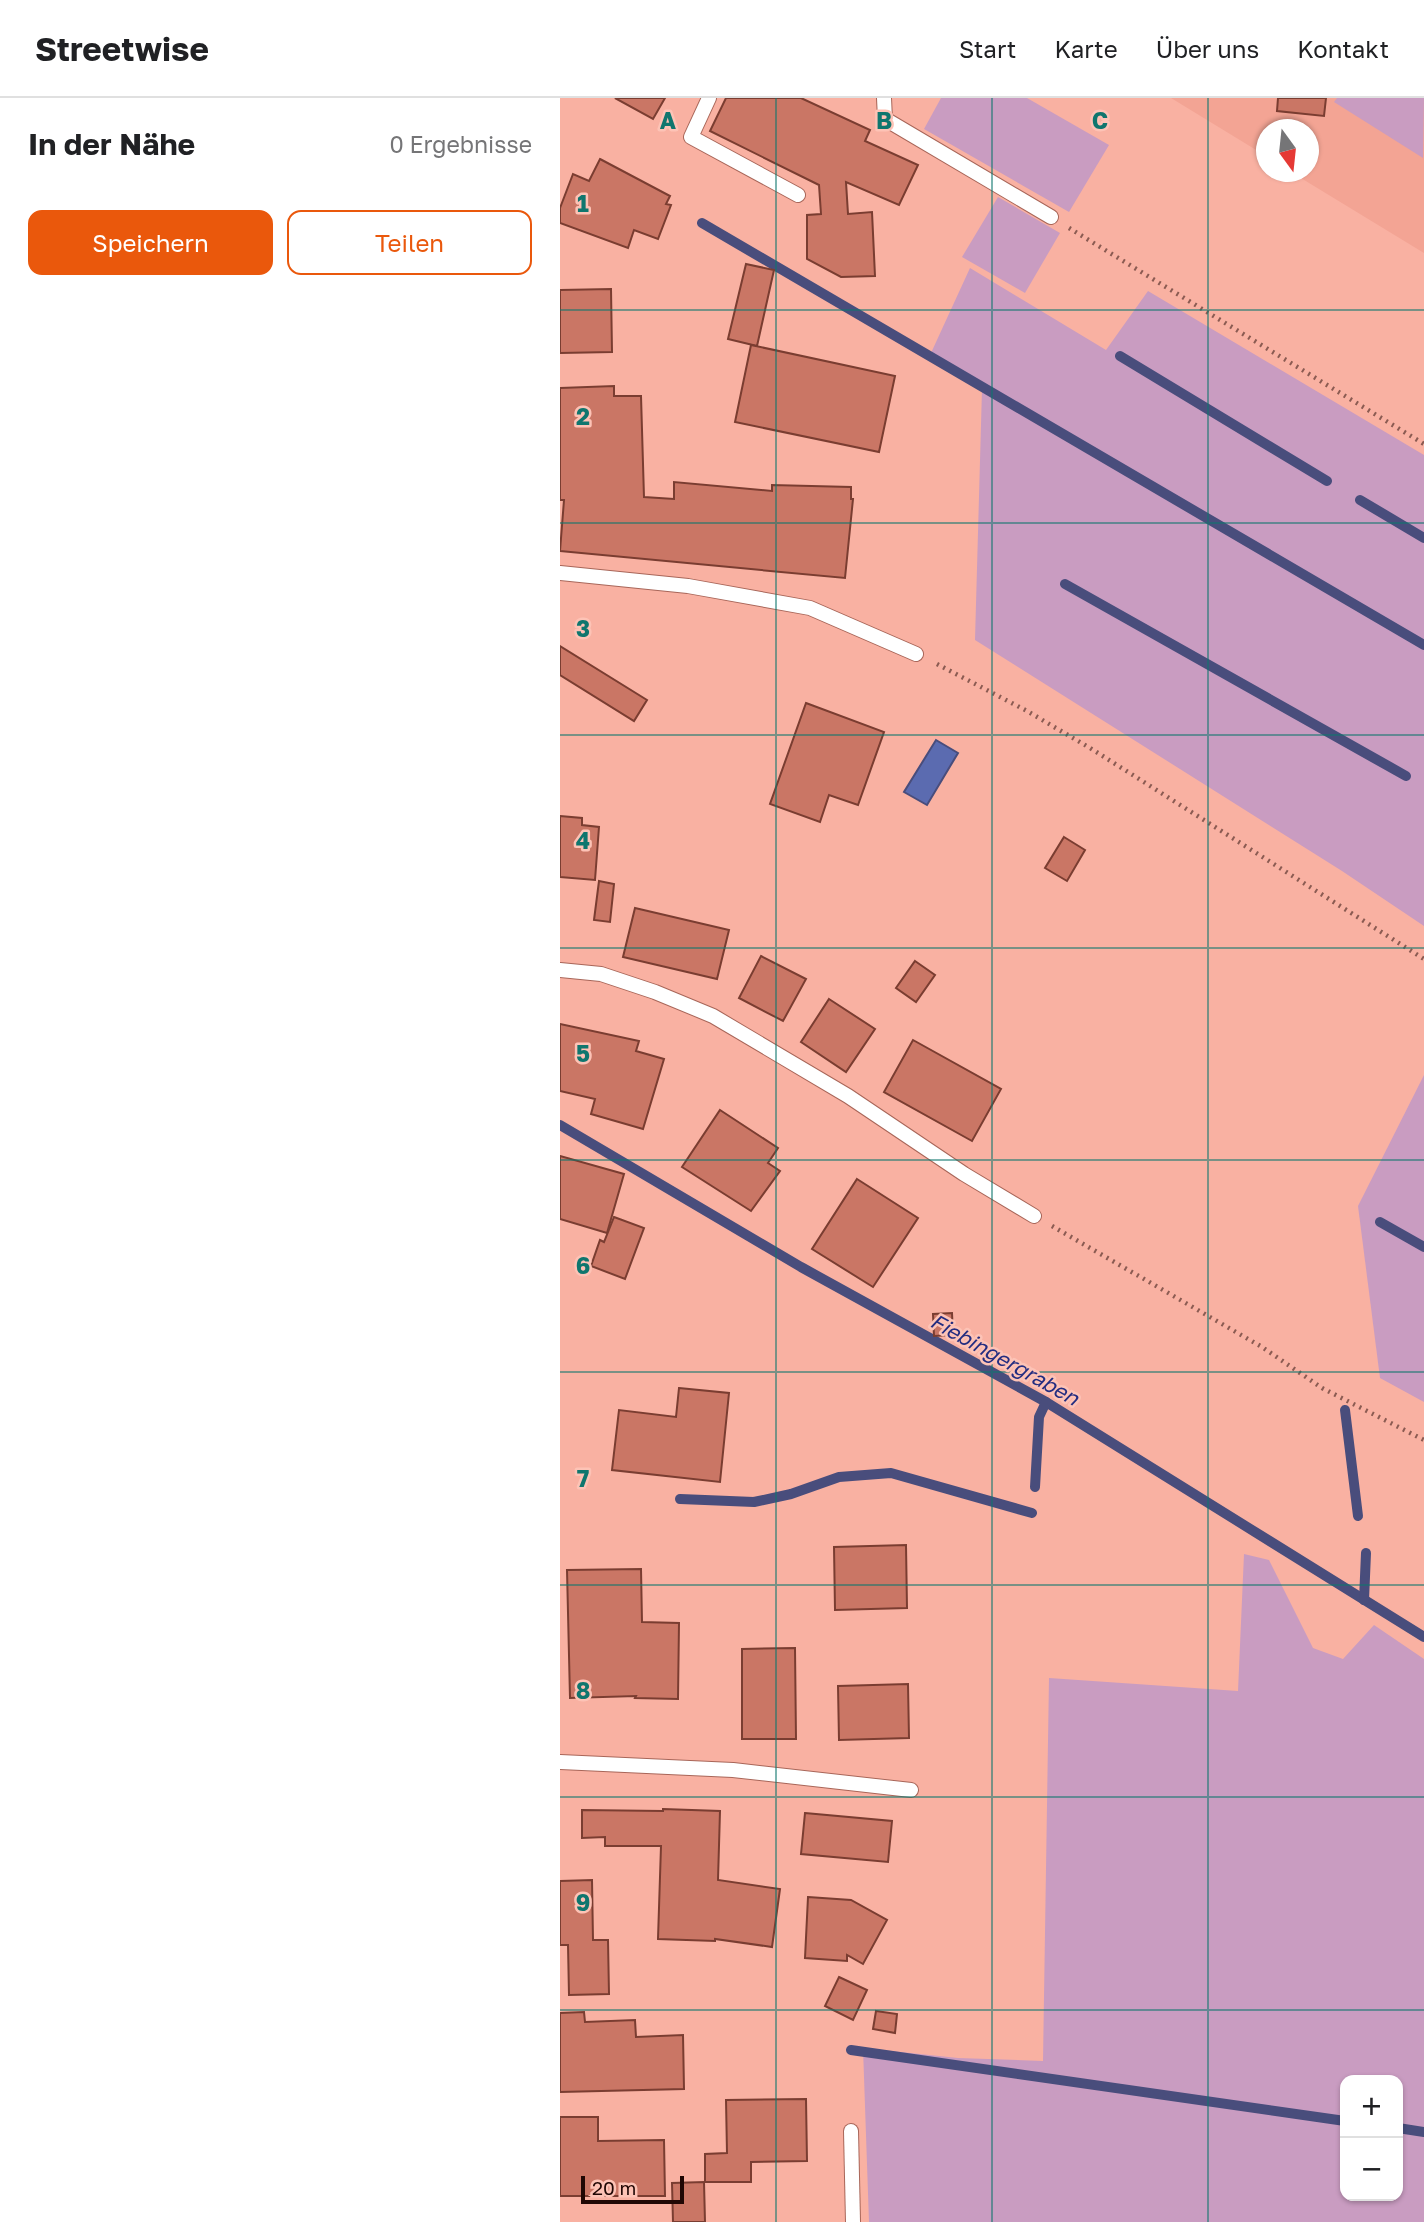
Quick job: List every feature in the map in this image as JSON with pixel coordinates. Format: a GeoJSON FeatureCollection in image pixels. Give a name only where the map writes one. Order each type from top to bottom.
{"type":"FeatureCollection","features":[{"type":"Feature","properties":{"kind":"lane"},"geometry":{"type":"LineString","coordinates":[[709,98],[691,137],[798,195]]}},
{"type":"Feature","properties":{"kind":"lane"},"geometry":{"type":"LineString","coordinates":[[884,98],[884,119],[1051,217]]}},
{"type":"Feature","properties":{"kind":"lane"},"geometry":{"type":"LineString","coordinates":[[560,573],[688,586],[810,608],[916,654]]}},
{"type":"Feature","properties":{"kind":"lane"},"geometry":{"type":"LineString","coordinates":[[560,970],[601,974],[655,992],[713,1016],[848,1096],[964,1174],[1034,1216]]}},
{"type":"Feature","properties":{"kind":"lane"},"geometry":{"type":"LineString","coordinates":[[560,1762],[733,1770],[911,1790]]}},
{"type":"Feature","properties":{"kind":"lane"},"geometry":{"type":"LineString","coordinates":[[851,2131],[853,2222]]}},
{"type":"Feature","properties":{"kind":"path"},"geometry":{"type":"LineString","coordinates":[[1051,217],[1424,444]]}},
{"type":"Feature","properties":{"kind":"path"},"geometry":{"type":"LineString","coordinates":[[916,654],[1027,711],[1090,748],[1424,959]]}},
{"type":"Feature","properties":{"kind":"path"},"geometry":{"type":"LineString","coordinates":[[1034,1216],[1262,1347],[1322,1388],[1424,1440]]}},
{"type":"Feature","properties":{"kind":"shaded area"},"geometry":{"type":"Polygon","coordinates":[[[941,98],[1027,98],[1109,145],[1069,212],[924,129],[941,98]]]}},
{"type":"Feature","properties":{"kind":"shaded area"},"geometry":{"type":"Polygon","coordinates":[[[1171,98],[1424,98],[1424,253],[1307,182],[1319,182],[1319,119],[1256,119],[1256,150],[1171,98]]]}},
{"type":"Feature","properties":{"kind":"shaded area"},"geometry":{"type":"Polygon","coordinates":[[[1337,98],[1424,98],[1423,158],[1334,102],[1337,98]]]}},
{"type":"Feature","properties":{"kind":"shaded area"},"geometry":{"type":"Polygon","coordinates":[[[998,197],[1060,233],[1025,293],[962,257],[998,197]]]}},
{"type":"Feature","properties":{"kind":"shaded area"},"geometry":{"type":"Polygon","coordinates":[[[970,268],[1106,350],[1148,291],[1424,455],[1424,926],[1342,871],[975,640],[982,389],[931,353],[970,268]]]}},
{"type":"Feature","properties":{"kind":"shaded area"},"geometry":{"type":"Polygon","coordinates":[[[1424,1075],[1424,1402],[1380,1378],[1358,1206],[1424,1075]]]}},
{"type":"Feature","properties":{"kind":"shaded area"},"geometry":{"type":"Polygon","coordinates":[[[1244,1554],[1269,1560],[1313,1648],[1343,1659],[1374,1625],[1424,1659],[1424,2222],[869,2222],[863,2048],[958,2058],[1043,2061],[1049,1678],[1238,1691],[1244,1554]]]}},
{"type":"Feature","properties":{"kind":"water"},"geometry":{"type":"Polygon","coordinates":[[[936,740],[958,753],[927,805],[904,792],[936,740]]]}},
{"type":"Feature","properties":{"kind":"building"},"geometry":{"type":"Polygon","coordinates":[[[615,98],[665,98],[653,119],[615,98]]]}},
{"type":"Feature","properties":{"kind":"building"},"geometry":{"type":"Polygon","coordinates":[[[726,98],[801,98],[870,130],[865,141],[918,165],[899,205],[846,182],[848,214],[872,212],[875,276],[841,277],[807,259],[807,215],[821,214],[819,185],[710,131],[726,98]]]}},
{"type":"Feature","properties":{"kind":"building"},"geometry":{"type":"Polygon","coordinates":[[[1278,98],[1326,98],[1324,116],[1277,111],[1278,98]]]}},
{"type":"Feature","properties":{"kind":"building"},"geometry":{"type":"Polygon","coordinates":[[[600,159],[670,196],[666,204],[671,205],[658,239],[634,230],[628,248],[560,223],[560,208],[573,174],[589,181],[600,159]]]}},
{"type":"Feature","properties":{"kind":"building"},"geometry":{"type":"Polygon","coordinates":[[[746,264],[774,270],[757,346],[728,339],[746,264]]]}},
{"type":"Feature","properties":{"kind":"building"},"geometry":{"type":"Polygon","coordinates":[[[611,289],[612,352],[560,353],[560,290],[611,289]]]}},
{"type":"Feature","properties":{"kind":"building"},"geometry":{"type":"Polygon","coordinates":[[[751,345],[895,376],[879,452],[735,422],[751,345]]]}},
{"type":"Feature","properties":{"kind":"building"},"geometry":{"type":"Polygon","coordinates":[[[614,386],[614,396],[641,396],[644,497],[674,499],[674,482],[772,491],[772,485],[851,487],[853,499],[845,578],[560,551],[564,500],[560,500],[560,388],[614,386]]]}},
{"type":"Feature","properties":{"kind":"building"},"geometry":{"type":"Polygon","coordinates":[[[560,646],[647,700],[634,721],[560,675],[560,646]]]}},
{"type":"Feature","properties":{"kind":"building"},"geometry":{"type":"Polygon","coordinates":[[[806,703],[884,732],[858,805],[829,795],[820,822],[770,804],[806,703]]]}},
{"type":"Feature","properties":{"kind":"building"},"geometry":{"type":"Polygon","coordinates":[[[560,816],[582,818],[582,825],[599,827],[595,880],[560,877],[560,816]]]}},
{"type":"Feature","properties":{"kind":"building"},"geometry":{"type":"Polygon","coordinates":[[[1064,837],[1085,850],[1067,881],[1045,868],[1064,837]]]}},
{"type":"Feature","properties":{"kind":"building"},"geometry":{"type":"Polygon","coordinates":[[[599,881],[614,884],[610,922],[594,920],[599,881]]]}},
{"type":"Feature","properties":{"kind":"building"},"geometry":{"type":"Polygon","coordinates":[[[635,908],[729,930],[717,979],[623,957],[635,908]]]}},
{"type":"Feature","properties":{"kind":"building"},"geometry":{"type":"Polygon","coordinates":[[[761,956],[806,979],[783,1021],[739,998],[761,956]]]}},
{"type":"Feature","properties":{"kind":"building"},"geometry":{"type":"Polygon","coordinates":[[[915,961],[935,975],[916,1002],[896,988],[915,961]]]}},
{"type":"Feature","properties":{"kind":"building"},"geometry":{"type":"Polygon","coordinates":[[[829,999],[875,1029],[846,1072],[801,1042],[829,999]]]}},
{"type":"Feature","properties":{"kind":"building"},"geometry":{"type":"Polygon","coordinates":[[[560,1024],[639,1041],[636,1051],[664,1059],[643,1129],[591,1114],[595,1099],[560,1091],[560,1024]]]}},
{"type":"Feature","properties":{"kind":"building"},"geometry":{"type":"Polygon","coordinates":[[[913,1040],[1001,1089],[972,1141],[884,1092],[913,1040]]]}},
{"type":"Feature","properties":{"kind":"building"},"geometry":{"type":"Polygon","coordinates":[[[720,1110],[778,1148],[768,1163],[780,1171],[751,1211],[682,1167],[720,1110]]]}},
{"type":"Feature","properties":{"kind":"building"},"geometry":{"type":"Polygon","coordinates":[[[560,1156],[624,1174],[607,1233],[560,1219],[560,1156]]]}},
{"type":"Feature","properties":{"kind":"building"},"geometry":{"type":"Polygon","coordinates":[[[857,1179],[918,1218],[873,1287],[812,1249],[857,1179]]]}},
{"type":"Feature","properties":{"kind":"building"},"geometry":{"type":"Polygon","coordinates":[[[614,1217],[644,1228],[625,1279],[591,1266],[600,1240],[604,1242],[614,1217]]]}},
{"type":"Feature","properties":{"kind":"building"},"geometry":{"type":"Polygon","coordinates":[[[952,1313],[953,1335],[934,1336],[933,1314],[952,1313]]]}},
{"type":"Feature","properties":{"kind":"building"},"geometry":{"type":"Polygon","coordinates":[[[679,1388],[729,1393],[720,1482],[612,1470],[619,1410],[676,1417],[679,1388]]]}},
{"type":"Feature","properties":{"kind":"building"},"geometry":{"type":"Polygon","coordinates":[[[906,1545],[907,1608],[835,1610],[834,1547],[906,1545]]]}},
{"type":"Feature","properties":{"kind":"building"},"geometry":{"type":"Polygon","coordinates":[[[641,1569],[642,1622],[679,1623],[678,1699],[635,1698],[636,1696],[570,1698],[567,1570],[641,1569]]]}},
{"type":"Feature","properties":{"kind":"building"},"geometry":{"type":"Polygon","coordinates":[[[795,1648],[796,1739],[742,1739],[742,1649],[795,1648]]]}},
{"type":"Feature","properties":{"kind":"building"},"geometry":{"type":"Polygon","coordinates":[[[908,1684],[909,1738],[839,1740],[838,1686],[908,1684]]]}},
{"type":"Feature","properties":{"kind":"building"},"geometry":{"type":"Polygon","coordinates":[[[582,1810],[720,1811],[718,1880],[780,1889],[772,1947],[715,1939],[658,1939],[661,1846],[605,1846],[605,1837],[582,1838],[582,1810]]]}},
{"type":"Feature","properties":{"kind":"building"},"geometry":{"type":"Polygon","coordinates":[[[805,1813],[892,1821],[888,1862],[801,1854],[805,1813]]]}},
{"type":"Feature","properties":{"kind":"building"},"geometry":{"type":"Polygon","coordinates":[[[592,1880],[593,1940],[608,1940],[609,1994],[569,1995],[568,1945],[560,1945],[560,1881],[592,1880]]]}},
{"type":"Feature","properties":{"kind":"building"},"geometry":{"type":"Polygon","coordinates":[[[808,1897],[851,1900],[887,1920],[863,1964],[847,1955],[847,1961],[805,1958],[808,1897]]]}},
{"type":"Feature","properties":{"kind":"building"},"geometry":{"type":"Polygon","coordinates":[[[839,1977],[867,1990],[853,2020],[825,2006],[839,1977]]]}},
{"type":"Feature","properties":{"kind":"building"},"geometry":{"type":"Polygon","coordinates":[[[876,2011],[897,2014],[895,2033],[873,2029],[876,2011]]]}},
{"type":"Feature","properties":{"kind":"building"},"geometry":{"type":"Polygon","coordinates":[[[584,2012],[585,2022],[635,2020],[636,2037],[683,2035],[684,2089],[560,2092],[560,2013],[584,2012]]]}},
{"type":"Feature","properties":{"kind":"building"},"geometry":{"type":"Polygon","coordinates":[[[806,2099],[807,2161],[751,2162],[751,2182],[705,2182],[705,2154],[727,2153],[726,2100],[806,2099]]]}},
{"type":"Feature","properties":{"kind":"building"},"geometry":{"type":"Polygon","coordinates":[[[560,2117],[598,2117],[598,2141],[664,2140],[665,2196],[560,2196],[560,2117]]]}},
{"type":"Feature","properties":{"kind":"building"},"geometry":{"type":"Polygon","coordinates":[[[704,2182],[705,2222],[673,2222],[672,2183],[704,2182]]]}},
{"type":"Feature","properties":{"kind":"waterway"},"geometry":{"type":"LineString","coordinates":[[702,223],[1424,645]]}},
{"type":"Feature","properties":{"kind":"waterway"},"geometry":{"type":"LineString","coordinates":[[1120,356],[1327,481]]}},
{"type":"Feature","properties":{"kind":"waterway"},"geometry":{"type":"LineString","coordinates":[[1360,500],[1424,538]]}},
{"type":"Feature","properties":{"kind":"waterway"},"geometry":{"type":"LineString","coordinates":[[1065,584],[1406,776]]}},
{"type":"Feature","properties":{"kind":"waterway","name":"Fiebingergraben"},"geometry":{"type":"LineString","coordinates":[[560,1125],[801,1267],[1046,1402],[1424,1637]]}},
{"type":"Feature","properties":{"kind":"waterway"},"geometry":{"type":"LineString","coordinates":[[1380,1222],[1424,1247]]}},
{"type":"Feature","properties":{"kind":"waterway"},"geometry":{"type":"LineString","coordinates":[[1035,1487],[1039,1417],[1046,1402]]}},
{"type":"Feature","properties":{"kind":"waterway"},"geometry":{"type":"LineString","coordinates":[[1345,1410],[1358,1516]]}},
{"type":"Feature","properties":{"kind":"waterway"},"geometry":{"type":"LineString","coordinates":[[680,1499],[754,1502],[791,1494],[839,1477],[891,1473],[1032,1513]]}},
{"type":"Feature","properties":{"kind":"waterway"},"geometry":{"type":"LineString","coordinates":[[1364,1600],[1366,1553]]}},
{"type":"Feature","properties":{"kind":"waterway"},"geometry":{"type":"LineString","coordinates":[[851,2050],[1340,2120]]}},
{"type":"Feature","properties":{"kind":"waterway"},"geometry":{"type":"LineString","coordinates":[[1403,2129],[1424,2132]]}}]}
